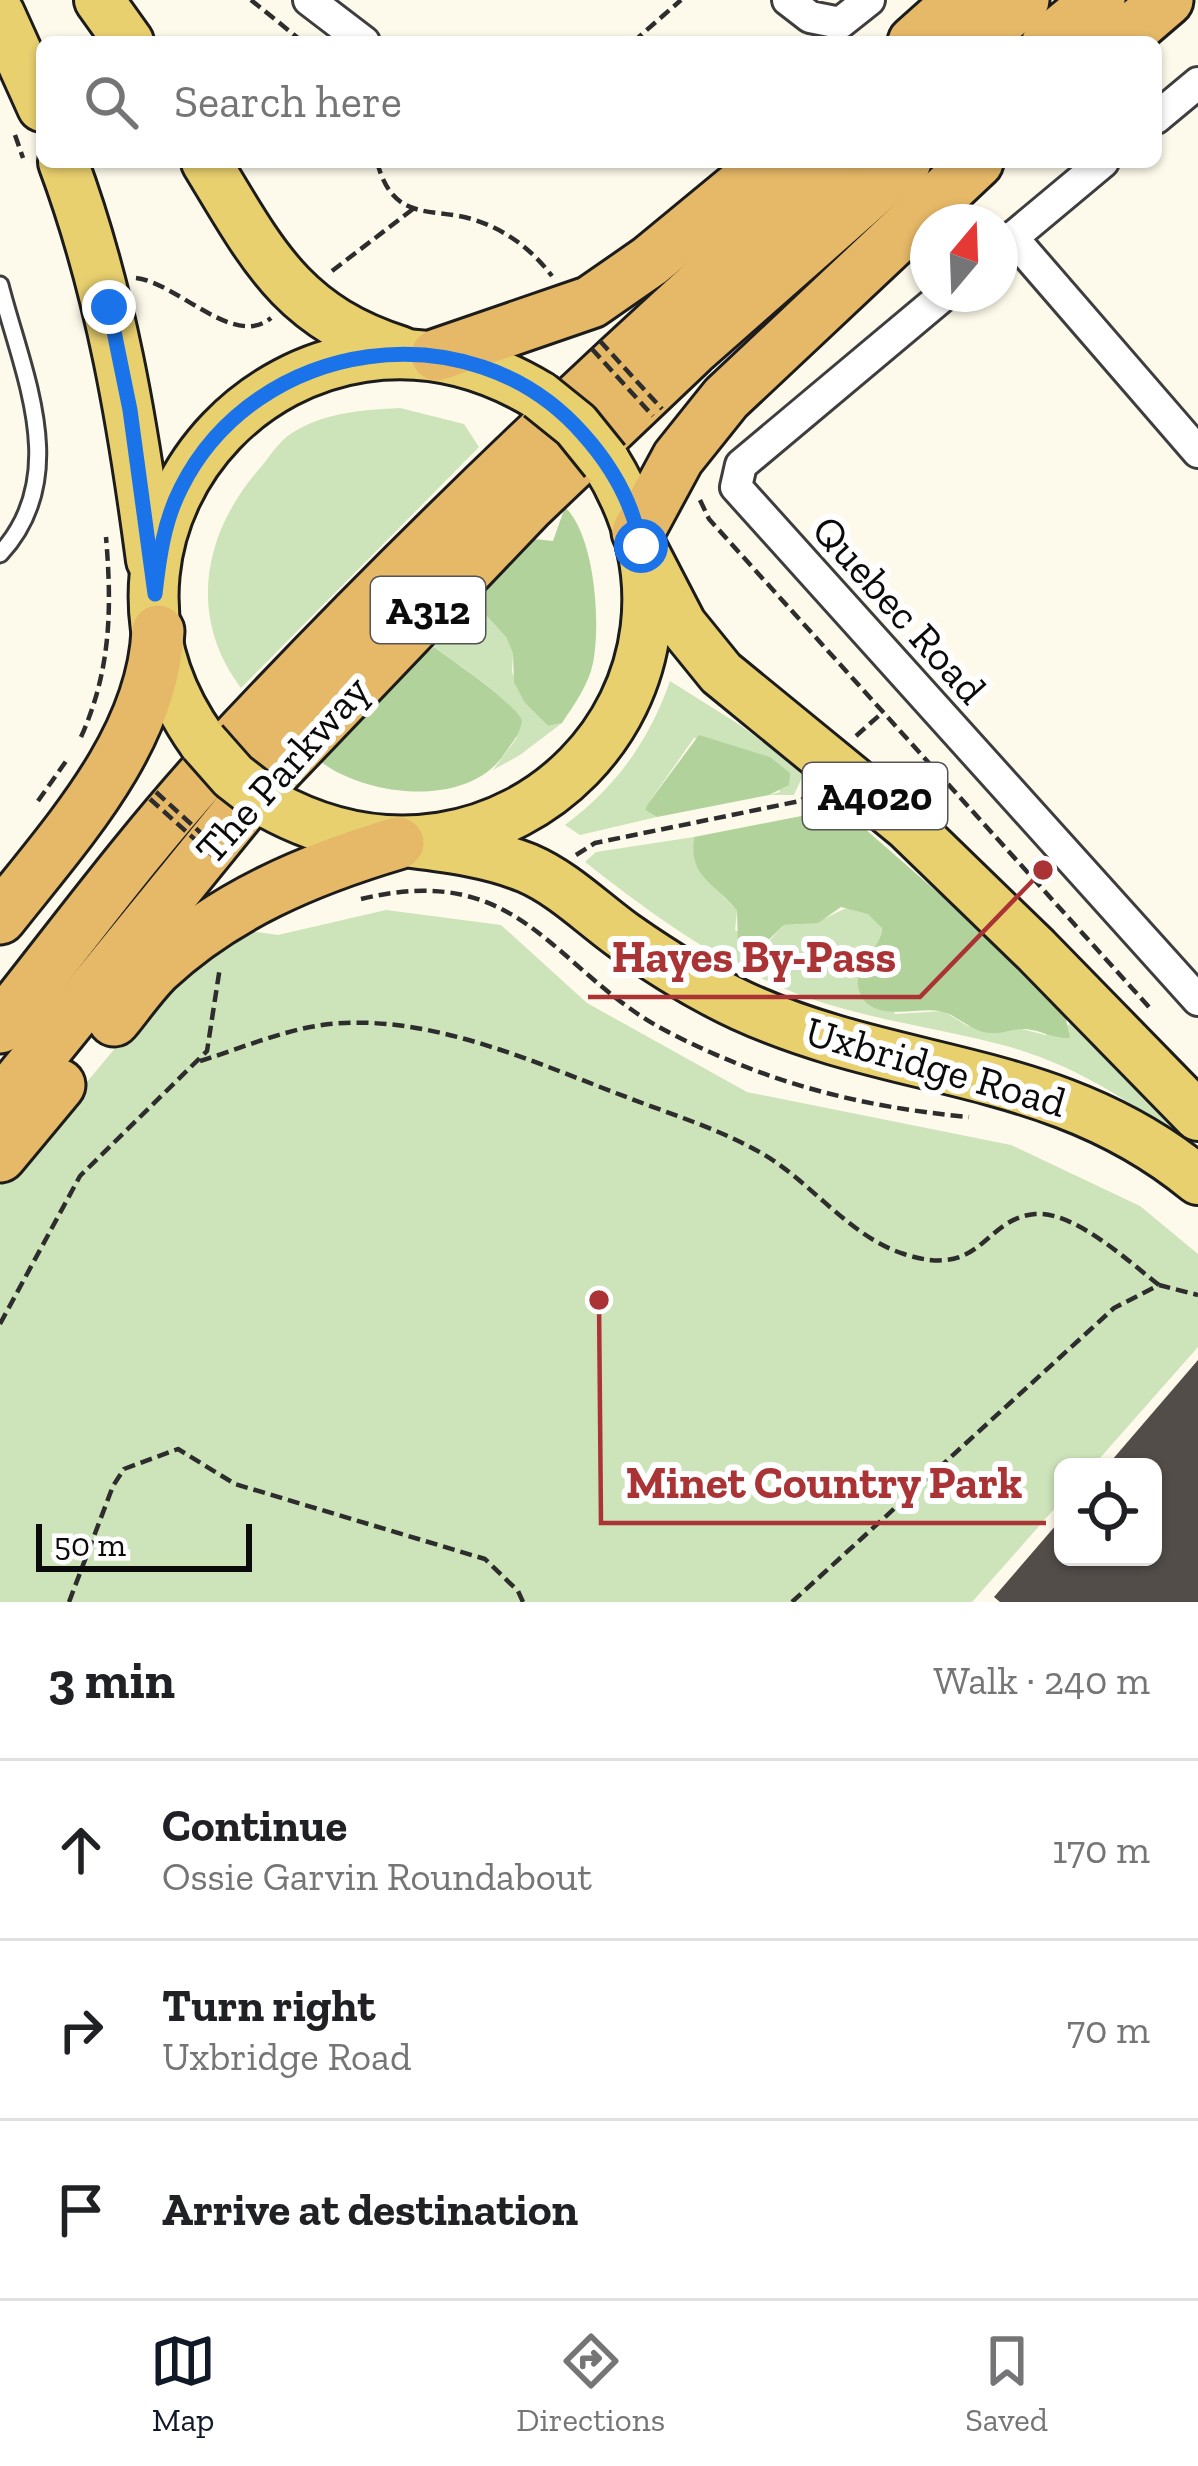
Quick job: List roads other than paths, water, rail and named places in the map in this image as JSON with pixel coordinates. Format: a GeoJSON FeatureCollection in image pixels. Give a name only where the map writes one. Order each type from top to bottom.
{"type":"FeatureCollection","features":[{"type":"Feature","properties":{"kind":"highway"},"geometry":{"type":"LineString","coordinates":[[921,36],[961,0]]}},
{"type":"Feature","properties":{"kind":"highway"},"geometry":{"type":"LineString","coordinates":[[982,36],[1023,0]]}},
{"type":"Feature","properties":{"kind":"highway"},"geometry":{"type":"LineString","coordinates":[[1055,36],[1099,0]]}},
{"type":"Feature","properties":{"kind":"highway"},"geometry":{"type":"LineString","coordinates":[[1125,36],[1167,0]]}},
{"type":"Feature","properties":{"kind":"highway"},"geometry":{"type":"LineString","coordinates":[[420,354],[591,302],[650,261],[763,168]]}},
{"type":"Feature","properties":{"kind":"highway","name":"The Parkway"},"geometry":{"type":"LineString","coordinates":[[0,1028],[214,763],[329,644],[510,459],[831,168]]}},
{"type":"Feature","properties":{"kind":"highway","name":"The Parkway"},"geometry":{"type":"LineString","coordinates":[[0,1105],[253,794],[512,522],[692,350],[898,168]]}},
{"type":"Feature","properties":{"kind":"highway"},"geometry":{"type":"LineString","coordinates":[[640,539],[678,458],[726,398],[971,168]]}},
{"type":"Feature","properties":{"kind":"highway"},"geometry":{"type":"LineString","coordinates":[[0,918],[132,735],[153,679],[156,613]]}},
{"type":"Feature","properties":{"kind":"highway"},"geometry":{"type":"LineString","coordinates":[[0,1156],[155,970],[196,936],[253,899],[302,875],[405,843]]}},
{"type":"Feature","properties":{"kind":"main road"},"geometry":{"type":"LineString","coordinates":[[99,0],[125,36]]}},
{"type":"Feature","properties":{"kind":"main road"},"geometry":{"type":"LineString","coordinates":[[0,14],[36,94]]}},
{"type":"Feature","properties":{"kind":"main road"},"geometry":{"type":"LineString","coordinates":[[65,168],[109,307],[130,410],[156,613]]}},
{"type":"Feature","properties":{"kind":"main road"},"geometry":{"type":"LineString","coordinates":[[210,168],[254,240],[298,297],[346,331],[489,369],[540,396],[576,425],[605,461],[640,539],[646,609],[639,657],[623,702],[593,751],[556,788],[512,816],[464,835],[405,843]]}},
{"type":"Feature","properties":{"kind":"main road"},"geometry":{"type":"LineString","coordinates":[[156,613],[163,540],[181,488],[223,428],[267,392],[306,372],[347,359],[420,354]]}},
{"type":"Feature","properties":{"kind":"main road","name":"A4020"},"geometry":{"type":"LineString","coordinates":[[640,539],[682,625],[721,674],[872,794],[923,841],[1198,1116]]}},
{"type":"Feature","properties":{"kind":"main road","name":"Uxbridge Road"},"geometry":{"type":"LineString","coordinates":[[156,613],[173,689],[202,742],[233,776],[269,804],[323,830],[479,853],[531,870],[682,974],[742,1006],[863,1048],[991,1077],[1058,1098],[1142,1138],[1198,1180]]}},
{"type":"Feature","properties":{"kind":"street"},"geometry":{"type":"LineString","coordinates":[[309,0],[356,36]]}},
{"type":"Feature","properties":{"kind":"street"},"geometry":{"type":"LineString","coordinates":[[788,0],[810,17],[840,23],[868,0]]}},
{"type":"Feature","properties":{"kind":"street"},"geometry":{"type":"LineString","coordinates":[[1162,113],[1198,83]]}},
{"type":"Feature","properties":{"kind":"street"},"geometry":{"type":"LineString","coordinates":[[1018,232],[1096,168]]}},
{"type":"Feature","properties":{"kind":"street"},"geometry":{"type":"LineString","coordinates":[[1018,255],[1198,452]]}},
{"type":"Feature","properties":{"kind":"street","name":"Quebec Road"},"geometry":{"type":"LineString","coordinates":[[924,312],[741,465],[736,487],[1198,1000]]}},
{"type":"Feature","properties":{"kind":"lane"},"geometry":{"type":"LineString","coordinates":[[0,285],[39,437],[40,472],[22,525],[0,554]]}},
{"type":"Feature","properties":{"kind":"place","name":"Hayes By-Pass"},"geometry":{"type":"Point","coordinates":[1043,870]}},
{"type":"Feature","properties":{"kind":"place","name":"Minet Country Park"},"geometry":{"type":"Point","coordinates":[599,1300]}}]}
